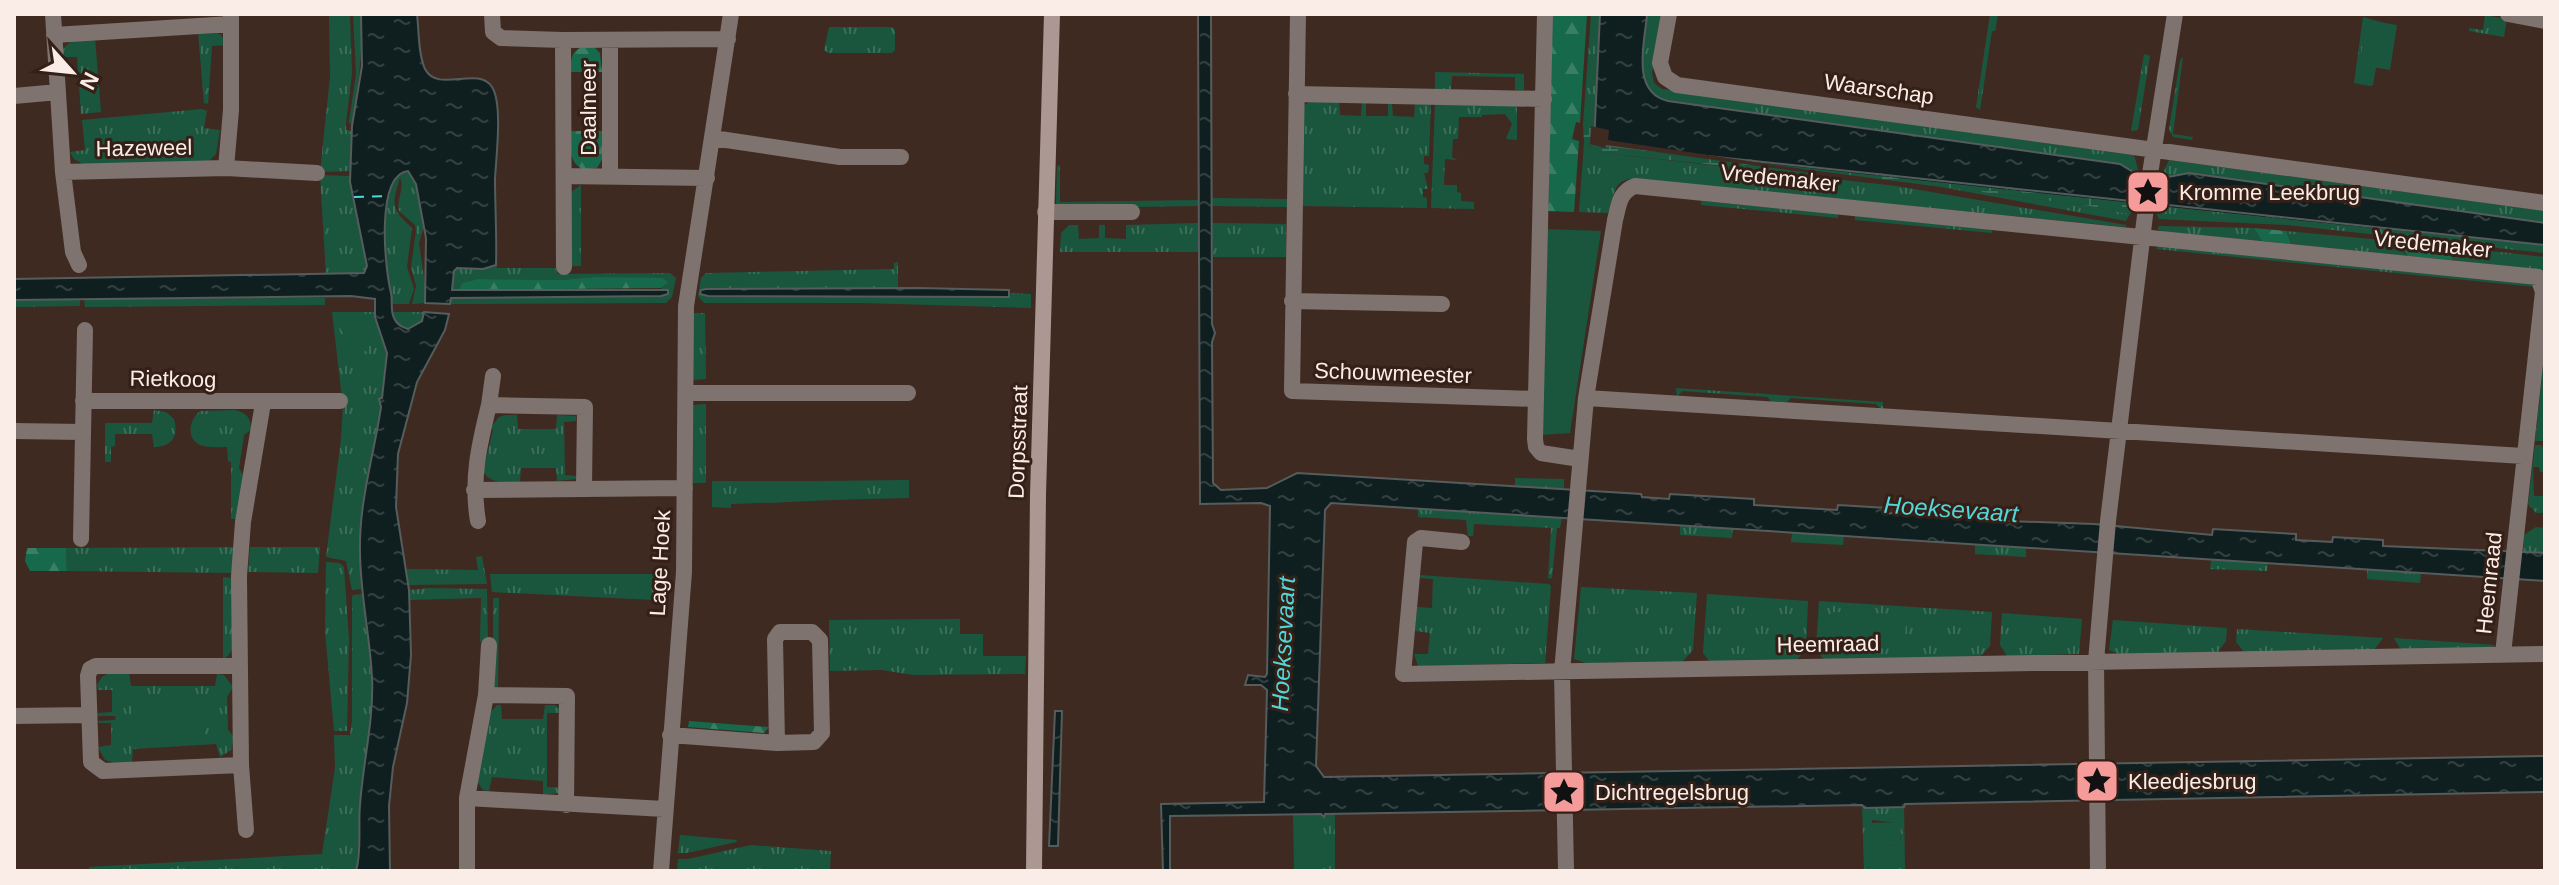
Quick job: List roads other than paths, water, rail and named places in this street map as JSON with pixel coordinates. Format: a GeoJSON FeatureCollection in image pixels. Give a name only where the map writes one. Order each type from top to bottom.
{"type":"FeatureCollection","features":[{"type":"Feature","properties":{"kind":"street"},"geometry":{"type":"LineString","coordinates":[[53,14],[63,172],[73,252],[79,265]]}},
{"type":"Feature","properties":{"kind":"street"},"geometry":{"type":"LineString","coordinates":[[492,14],[493,32],[501,38],[728,39]]}},
{"type":"Feature","properties":{"kind":"street","name":"Lage Hoek"},"geometry":{"type":"LineString","coordinates":[[661,871],[684,572],[687,296],[731,14]]}},
{"type":"Feature","properties":{"kind":"street","name":"Dorpsstraat"},"geometry":{"type":"LineString","coordinates":[[1034,871],[1045,212],[1052,14]]}},
{"type":"Feature","properties":{"kind":"street","name":"Schouwmeester"},"geometry":{"type":"LineString","coordinates":[[1298,14],[1292,391],[1536,399]]}},
{"type":"Feature","properties":{"kind":"street"},"geometry":{"type":"LineString","coordinates":[[1545,14],[1536,447],[1541,453],[1580,459]]}},
{"type":"Feature","properties":{"kind":"street","name":"Waarschap"},"geometry":{"type":"LineString","coordinates":[[1669,14],[1660,63],[1665,77],[1677,85],[2545,203]]}},
{"type":"Feature","properties":{"kind":"street"},"geometry":{"type":"LineString","coordinates":[[2098,871],[2096,661],[2105,554],[2150,174],[2175,14]]}},
{"type":"Feature","properties":{"kind":"street"},"geometry":{"type":"LineString","coordinates":[[2508,14],[2545,21]]}},
{"type":"Feature","properties":{"kind":"street"},"geometry":{"type":"LineString","coordinates":[[54,35],[231,19],[231,110],[226,168]]}},
{"type":"Feature","properties":{"kind":"street","name":"Daalmeer"},"geometry":{"type":"LineString","coordinates":[[563,40],[564,267]]}},
{"type":"Feature","properties":{"kind":"street","name":"Daalmeer"},"geometry":{"type":"LineString","coordinates":[[610,40],[610,177]]}},
{"type":"Feature","properties":{"kind":"street"},"geometry":{"type":"LineString","coordinates":[[14,96],[58,92]]}},
{"type":"Feature","properties":{"kind":"street"},"geometry":{"type":"LineString","coordinates":[[1296,94],[1544,99]]}},
{"type":"Feature","properties":{"kind":"street"},"geometry":{"type":"LineString","coordinates":[[713,138],[840,157],[901,157]]}},
{"type":"Feature","properties":{"kind":"street","name":"Hazeweel"},"geometry":{"type":"LineString","coordinates":[[63,172],[226,168],[317,173]]}},
{"type":"Feature","properties":{"kind":"street","name":"Daalmeer"},"geometry":{"type":"LineString","coordinates":[[564,176],[707,178]]}},
{"type":"Feature","properties":{"kind":"street","name":"Vredemaker"},"geometry":{"type":"LineString","coordinates":[[1562,672],[1586,398],[1615,220],[1621,196],[1626,189],[1635,186],[2538,277],[2543,292],[2518,518]]}},
{"type":"Feature","properties":{"kind":"street"},"geometry":{"type":"LineString","coordinates":[[1045,212],[1132,212]]}},
{"type":"Feature","properties":{"kind":"street"},"geometry":{"type":"LineString","coordinates":[[1292,301],[1442,304]]}},
{"type":"Feature","properties":{"kind":"street"},"geometry":{"type":"LineString","coordinates":[[81,539],[85,330]]}},
{"type":"Feature","properties":{"kind":"street"},"geometry":{"type":"LineString","coordinates":[[478,521],[475,466],[493,376]]}},
{"type":"Feature","properties":{"kind":"street"},"geometry":{"type":"LineString","coordinates":[[686,393],[908,393]]}},
{"type":"Feature","properties":{"kind":"street"},"geometry":{"type":"LineString","coordinates":[[1586,398],[2523,456]]}},
{"type":"Feature","properties":{"kind":"street","name":"Rietkoog"},"geometry":{"type":"LineString","coordinates":[[83,401],[340,401]]}},
{"type":"Feature","properties":{"kind":"street"},"geometry":{"type":"LineString","coordinates":[[246,830],[241,765],[239,576],[243,522],[263,403]]}},
{"type":"Feature","properties":{"kind":"street"},"geometry":{"type":"LineString","coordinates":[[489,405],[590,407],[584,487]]}},
{"type":"Feature","properties":{"kind":"street"},"geometry":{"type":"LineString","coordinates":[[14,431],[82,432]]}},
{"type":"Feature","properties":{"kind":"street"},"geometry":{"type":"LineString","coordinates":[[474,490],[685,488]]}},
{"type":"Feature","properties":{"kind":"street","name":"Heemraad"},"geometry":{"type":"LineString","coordinates":[[2503,654],[2518,518]]}},
{"type":"Feature","properties":{"kind":"street","name":"Heemraad"},"geometry":{"type":"LineString","coordinates":[[1462,542],[1421,538],[1415,542],[1403,674],[2545,654]]}},
{"type":"Feature","properties":{"kind":"street"},"geometry":{"type":"LineString","coordinates":[[670,735],[777,743],[814,742],[822,733],[820,640],[812,632],[780,632],[775,639],[777,743]]}},
{"type":"Feature","properties":{"kind":"street"},"geometry":{"type":"LineString","coordinates":[[467,871],[467,798],[486,695],[489,645]]}},
{"type":"Feature","properties":{"kind":"street"},"geometry":{"type":"LineString","coordinates":[[240,666],[96,666],[90,669],[88,676],[91,762],[103,771],[241,765]]}},
{"type":"Feature","properties":{"kind":"street"},"geometry":{"type":"LineString","coordinates":[[1562,672],[1566,871]]}},
{"type":"Feature","properties":{"kind":"street"},"geometry":{"type":"LineString","coordinates":[[486,695],[574,696],[566,805]]}},
{"type":"Feature","properties":{"kind":"street"},"geometry":{"type":"LineString","coordinates":[[14,716],[89,715]]}},
{"type":"Feature","properties":{"kind":"street"},"geometry":{"type":"LineString","coordinates":[[467,798],[664,809]]}},
{"type":"Feature","properties":{"kind":"water"},"geometry":{"type":"Polygon","coordinates":[[[361,14],[417,14],[421,56],[431,76],[448,80],[477,78],[486,81],[495,95],[498,118],[496,265],[483,269],[457,268],[452,290],[668,290],[668,294],[661,296],[451,298],[450,304],[425,303],[426,238],[416,184],[408,171],[398,176],[391,188],[385,245],[394,318],[408,329],[422,321],[424,312],[449,314],[445,330],[417,382],[398,454],[396,507],[409,590],[411,655],[407,703],[393,767],[389,806],[390,871],[356,871],[361,789],[372,694],[360,532],[387,353],[375,317],[375,299],[351,296],[14,300],[14,279],[364,273],[367,266],[350,182],[352,126],[362,66],[361,14]]]}},
{"type":"Feature","properties":{"kind":"water","name":"Hoeksevaart"},"geometry":{"type":"Polygon","coordinates":[[[1198,14],[1211,14],[1212,324],[1215,333],[1212,342],[1213,483],[1221,490],[1267,488],[1297,473],[1641,494],[1642,497],[1669,499],[1670,494],[1754,499],[1754,505],[1837,510],[1838,505],[1887,508],[1887,513],[1924,515],[1924,510],[2008,516],[2008,521],[2094,524],[2212,535],[2213,529],[2296,534],[2296,540],[2332,542],[2333,537],[2383,540],[2383,546],[2545,553],[2545,581],[1331,503],[1325,510],[1316,766],[1324,777],[2545,756],[2545,792],[1905,804],[1904,807],[1865,808],[1862,805],[1325,814],[1324,817],[1321,814],[1170,816],[1170,871],[1163,871],[1161,804],[1264,802],[1267,690],[1261,685],[1245,685],[1248,675],[1265,677],[1267,674],[1270,506],[1261,503],[1200,504],[1198,14]]]}},
{"type":"Feature","properties":{"kind":"water"},"geometry":{"type":"Polygon","coordinates":[[[1600,14],[1647,14],[1642,65],[1644,77],[1648,88],[1656,96],[1668,101],[2120,164],[2138,175],[2163,178],[2189,173],[2545,223],[2545,245],[1594,144],[1600,14]]]}},
{"type":"Feature","properties":{"kind":"water"},"geometry":{"type":"Polygon","coordinates":[[[706,289],[1009,290],[1009,297],[700,294],[701,290],[706,289]]]}},
{"type":"Feature","properties":{"kind":"water"},"geometry":{"type":"Polygon","coordinates":[[[1055,711],[1062,711],[1058,846],[1049,846],[1055,711]]]}},
{"type":"Feature","properties":{"kind":"place","name":"Kromme Leekbrug"},"geometry":{"type":"Point","coordinates":[2148,192]}},
{"type":"Feature","properties":{"kind":"place","name":"Kleedjesbrug"},"geometry":{"type":"Point","coordinates":[2097,781]}},
{"type":"Feature","properties":{"kind":"place","name":"Dichtregelsbrug"},"geometry":{"type":"Point","coordinates":[1564,792]}}]}
